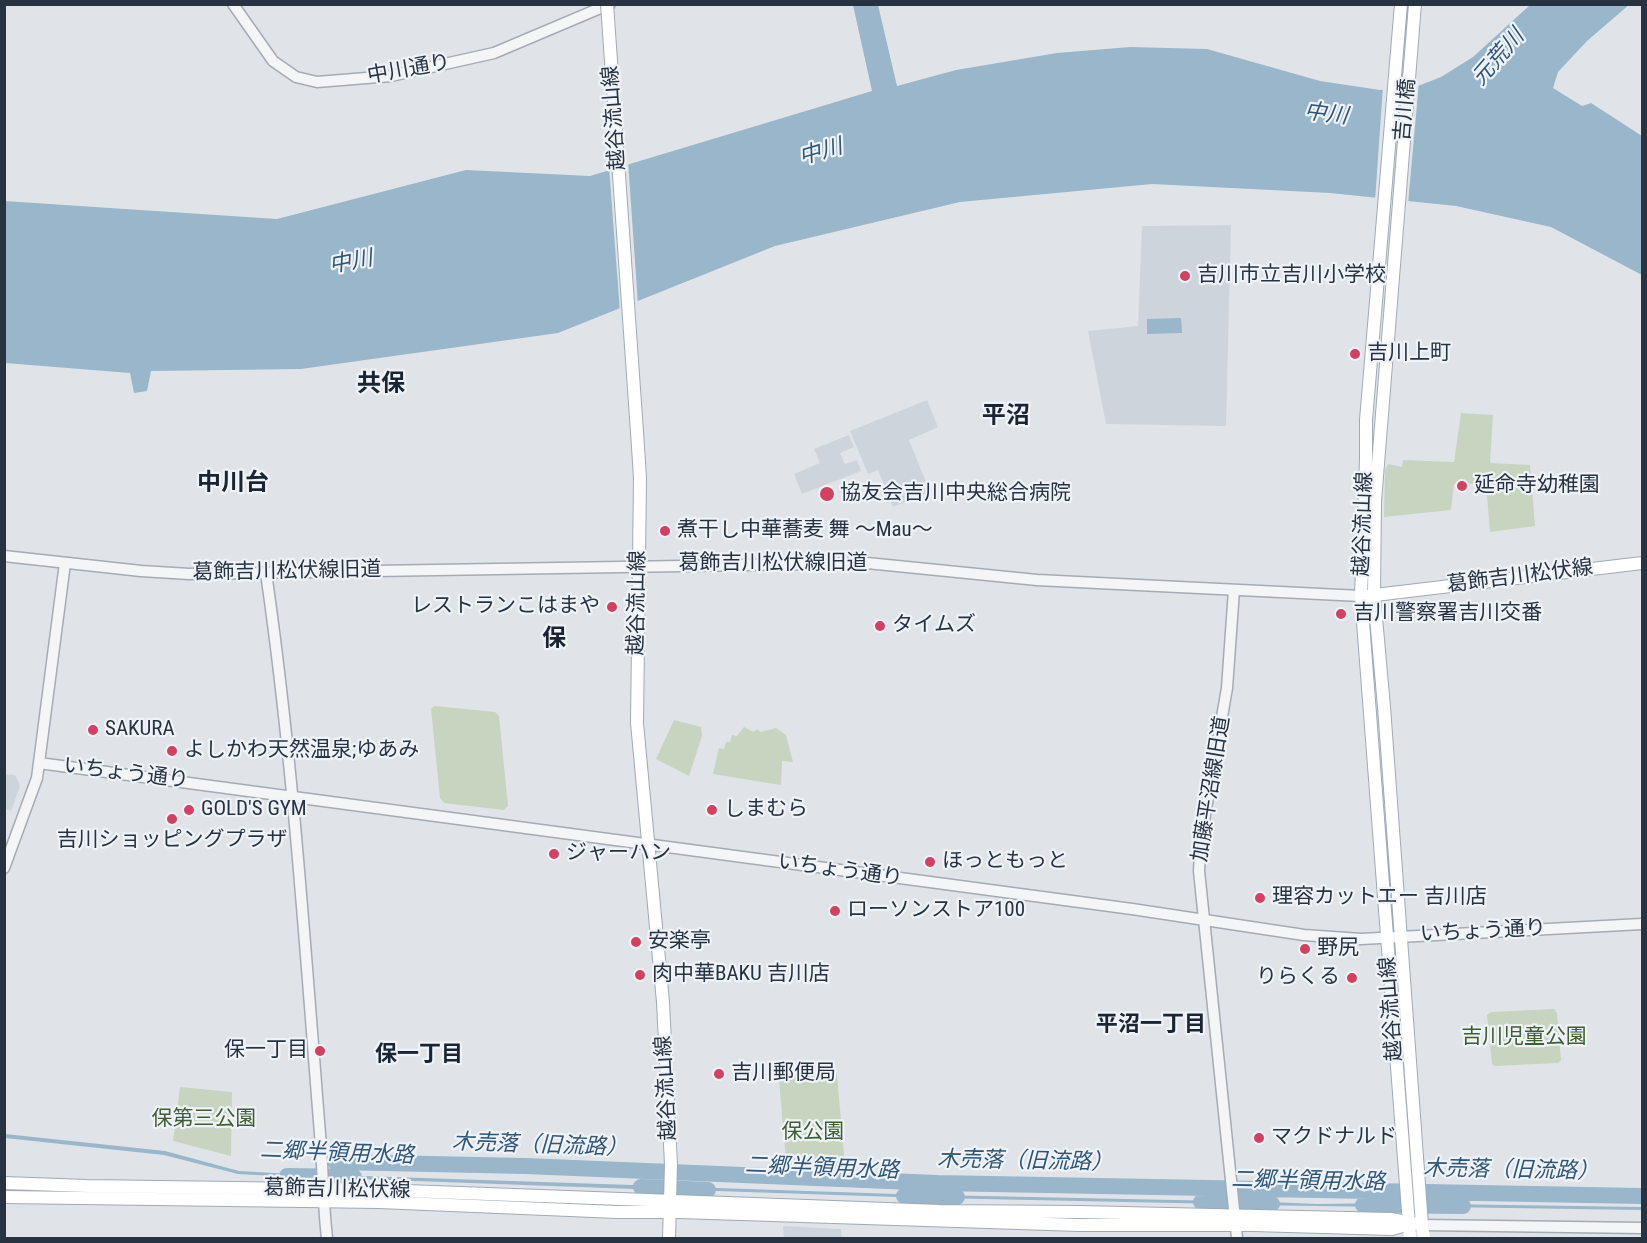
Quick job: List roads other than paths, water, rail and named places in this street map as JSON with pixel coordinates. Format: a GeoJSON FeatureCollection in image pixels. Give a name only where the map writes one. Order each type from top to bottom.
{"type":"FeatureCollection","features":[{"type":"Feature","properties":{"kind":"main road","name":"越谷流山線"},"geometry":{"type":"LineString","coordinates":[[608,4],[640,478],[638,723],[663,1002],[671,1168],[669,1239]]}},
{"type":"Feature","properties":{"kind":"main road","name":"越谷流山線"},"geometry":{"type":"LineString","coordinates":[[1401,4],[1368,596],[1386,938],[1410,1239]]}},
{"type":"Feature","properties":{"kind":"main road","name":"吉川橋"},"geometry":{"type":"LineString","coordinates":[[1390,215],[1415,4]]}},
{"type":"Feature","properties":{"kind":"main road","name":"葛飾吉川松伏線"},"geometry":{"type":"LineString","coordinates":[[1368,596],[1642,563]]}},
{"type":"Feature","properties":{"kind":"main road","name":"越谷流山線"},"geometry":{"type":"LineString","coordinates":[[1368,596],[1385,718],[1424,1239]]}},
{"type":"Feature","properties":{"kind":"main road","name":"葛飾吉川松伏線"},"geometry":{"type":"LineString","coordinates":[[4,1183],[87,1186],[324,1185],[478,1205],[617,1212],[670,1202]]}},
{"type":"Feature","properties":{"kind":"main road","name":"葛飾吉川松伏線"},"geometry":{"type":"LineString","coordinates":[[4,1197],[324,1185]]}},
{"type":"Feature","properties":{"kind":"main road"},"geometry":{"type":"LineString","coordinates":[[670,1202],[1069,1225],[1236,1216],[1392,1229],[1409,1224],[1422,1225]]}},
{"type":"Feature","properties":{"kind":"street","name":"中川通り"},"geometry":{"type":"LineString","coordinates":[[233,4],[273,61],[296,77],[317,82],[391,76],[494,53],[608,4]]}},
{"type":"Feature","properties":{"kind":"street","name":"葛飾吉川松伏線旧道"},"geometry":{"type":"LineString","coordinates":[[4,556],[159,573],[867,563],[1037,580],[1368,596]]}},
{"type":"Feature","properties":{"kind":"street"},"geometry":{"type":"LineString","coordinates":[[4,868],[36,783],[65,563]]}},
{"type":"Feature","properties":{"kind":"street"},"geometry":{"type":"LineString","coordinates":[[266,573],[278,659],[291,796],[327,1239]]}},
{"type":"Feature","properties":{"kind":"street","name":"加藤平沼線旧道"},"geometry":{"type":"LineString","coordinates":[[1234,590],[1227,688],[1200,850],[1199,871],[1238,1239]]}},
{"type":"Feature","properties":{"kind":"street","name":"いちょう通り"},"geometry":{"type":"LineString","coordinates":[[39,763],[1132,909],[1304,935],[1361,939],[1642,924]]}},
{"type":"Feature","properties":{"kind":"street"},"geometry":{"type":"LineString","coordinates":[[1422,1225],[1642,1228]]}},
{"type":"Feature","properties":{"kind":"water"},"geometry":{"type":"Polygon","coordinates":[[[1630,4],[1587,41],[1558,72],[1553,88],[1582,106],[1591,103],[1642,136],[1642,275],[1551,227],[1456,206],[1330,193],[1152,184],[960,202],[775,246],[558,333],[301,369],[151,371],[147,391],[134,393],[130,373],[5,363],[4,201],[277,219],[466,170],[590,176],[872,91],[853,5],[878,5],[897,86],[956,70],[1057,53],[1130,47],[1207,49],[1320,81],[1380,90],[1418,86],[1441,77],[1473,57],[1530,5],[1630,4]]]}},
{"type":"Feature","properties":{"kind":"water"},"geometry":{"type":"Polygon","coordinates":[[[1181,318],[1182,333],[1147,334],[1147,319],[1181,318]]]}},
{"type":"Feature","properties":{"kind":"water"},"geometry":{"type":"Polygon","coordinates":[[[5,1134],[165,1151],[239,1171],[309,1175],[310,1178],[238,1174],[164,1155],[5,1138],[5,1134]]]}},
{"type":"Feature","properties":{"kind":"water"},"geometry":{"type":"Polygon","coordinates":[[[333,1175],[662,1186],[661,1190],[333,1178],[333,1175]]]}},
{"type":"Feature","properties":{"kind":"water"},"geometry":{"type":"Polygon","coordinates":[[[687,1187],[927,1195],[927,1198],[687,1190],[687,1187]]]}},
{"type":"Feature","properties":{"kind":"water"},"geometry":{"type":"Polygon","coordinates":[[[935,1195],[1223,1201],[1222,1204],[935,1198],[935,1195]]]}},
{"type":"Feature","properties":{"kind":"water"},"geometry":{"type":"Polygon","coordinates":[[[1248,1201],[1317,1204],[1388,1203],[1385,1207],[1249,1205],[1248,1201]]]}},
{"type":"Feature","properties":{"kind":"water"},"geometry":{"type":"Polygon","coordinates":[[[1441,1204],[1642,1207],[1642,1210],[1442,1207],[1441,1204]]]}},
{"type":"Feature","properties":{"kind":"waterway","name":"木売落（旧流路）"},"geometry":{"type":"LineString","coordinates":[[335,1162],[525,1166],[937,1183],[1642,1196]]}},
{"type":"Feature","properties":{"kind":"waterway","name":"二郷半領用水路"},"geometry":{"type":"LineString","coordinates":[[287,1176],[354,1177]]}},
{"type":"Feature","properties":{"kind":"waterway","name":"二郷半領用水路"},"geometry":{"type":"LineString","coordinates":[[641,1187],[708,1190]]}},
{"type":"Feature","properties":{"kind":"waterway","name":"二郷半領用水路"},"geometry":{"type":"LineString","coordinates":[[904,1196],[957,1197]]}},
{"type":"Feature","properties":{"kind":"waterway","name":"二郷半領用水路"},"geometry":{"type":"LineString","coordinates":[[1201,1202],[1272,1204]]}},
{"type":"Feature","properties":{"kind":"waterway","name":"二郷半領用水路"},"geometry":{"type":"LineString","coordinates":[[1363,1205],[1463,1206]]}},
{"type":"Feature","properties":{"kind":"place","name":"吉川市立吉川小学校"},"geometry":{"type":"Point","coordinates":[1185,276]}},
{"type":"Feature","properties":{"kind":"place","name":"吉川上町"},"geometry":{"type":"Point","coordinates":[1355,354]}},
{"type":"Feature","properties":{"kind":"place","name":"延命寺幼稚園"},"geometry":{"type":"Point","coordinates":[1462,486]}},
{"type":"Feature","properties":{"kind":"place","name":"協友会吉川中央総合病院"},"geometry":{"type":"Point","coordinates":[827,494]}},
{"type":"Feature","properties":{"kind":"place","name":"煮干し中華蕎麦 舞 〜Mau〜"},"geometry":{"type":"Point","coordinates":[665,531]}},
{"type":"Feature","properties":{"kind":"place","name":"レストランこはまや"},"geometry":{"type":"Point","coordinates":[612,607]}},
{"type":"Feature","properties":{"kind":"place","name":"吉川警察署吉川交番"},"geometry":{"type":"Point","coordinates":[1341,614]}},
{"type":"Feature","properties":{"kind":"place","name":"タイムズ"},"geometry":{"type":"Point","coordinates":[880,626]}},
{"type":"Feature","properties":{"kind":"place","name":"SAKURA"},"geometry":{"type":"Point","coordinates":[93,730]}},
{"type":"Feature","properties":{"kind":"place","name":"よしかわ天然温泉;ゆあみ"},"geometry":{"type":"Point","coordinates":[172,751]}},
{"type":"Feature","properties":{"kind":"place","name":"GOLD'S GYM"},"geometry":{"type":"Point","coordinates":[189,810]}},
{"type":"Feature","properties":{"kind":"place","name":"しまむら"},"geometry":{"type":"Point","coordinates":[712,810]}},
{"type":"Feature","properties":{"kind":"place","name":"吉川ショッピングプラザ"},"geometry":{"type":"Point","coordinates":[172,819]}},
{"type":"Feature","properties":{"kind":"place","name":"ジャーハン"},"geometry":{"type":"Point","coordinates":[554,854]}},
{"type":"Feature","properties":{"kind":"place","name":"ほっともっと"},"geometry":{"type":"Point","coordinates":[930,862]}},
{"type":"Feature","properties":{"kind":"place","name":"理容カットエー 吉川店"},"geometry":{"type":"Point","coordinates":[1260,898]}},
{"type":"Feature","properties":{"kind":"place","name":"ローソンストア100"},"geometry":{"type":"Point","coordinates":[835,911]}},
{"type":"Feature","properties":{"kind":"place","name":"安楽亭"},"geometry":{"type":"Point","coordinates":[636,942]}},
{"type":"Feature","properties":{"kind":"place","name":"野尻"},"geometry":{"type":"Point","coordinates":[1305,949]}},
{"type":"Feature","properties":{"kind":"place","name":"肉中華BAKU 吉川店"},"geometry":{"type":"Point","coordinates":[640,975]}},
{"type":"Feature","properties":{"kind":"place","name":"りらくる"},"geometry":{"type":"Point","coordinates":[1352,978]}},
{"type":"Feature","properties":{"kind":"place","name":"保一丁目"},"geometry":{"type":"Point","coordinates":[320,1051]}},
{"type":"Feature","properties":{"kind":"place","name":"吉川郵便局"},"geometry":{"type":"Point","coordinates":[719,1074]}},
{"type":"Feature","properties":{"kind":"place","name":"マクドナルド"},"geometry":{"type":"Point","coordinates":[1259,1138]}},
{"type":"Feature","properties":{"kind":"district","name":"共保"},"geometry":{"type":"Point","coordinates":[381,385]}},
{"type":"Feature","properties":{"kind":"district","name":"平沼"},"geometry":{"type":"Point","coordinates":[1006,417]}},
{"type":"Feature","properties":{"kind":"district","name":"中川台"},"geometry":{"type":"Point","coordinates":[233,484]}},
{"type":"Feature","properties":{"kind":"district","name":"保"},"geometry":{"type":"Point","coordinates":[554,640]}},
{"type":"Feature","properties":{"kind":"district","name":"平沼一丁目"},"geometry":{"type":"Point","coordinates":[1151,1025]}},
{"type":"Feature","properties":{"kind":"district","name":"保一丁目"},"geometry":{"type":"Point","coordinates":[419,1055]}},
{"type":"Feature","properties":{"kind":"water label","name":"元荒川"},"geometry":{"type":"Point","coordinates":[1499,58]}},
{"type":"Feature","properties":{"kind":"water label","name":"中川"},"geometry":{"type":"Point","coordinates":[1326,115]}},
{"type":"Feature","properties":{"kind":"water label","name":"中川"},"geometry":{"type":"Point","coordinates":[821,153]}},
{"type":"Feature","properties":{"kind":"water label","name":"中川"},"geometry":{"type":"Point","coordinates":[351,263]}},
{"type":"Feature","properties":{"kind":"park label","name":"吉川児童公園"},"geometry":{"type":"Point","coordinates":[1524,1038]}},
{"type":"Feature","properties":{"kind":"park label","name":"保第三公園"},"geometry":{"type":"Point","coordinates":[204,1120]}},
{"type":"Feature","properties":{"kind":"park label","name":"保公園"},"geometry":{"type":"Point","coordinates":[813,1133]}}]}
